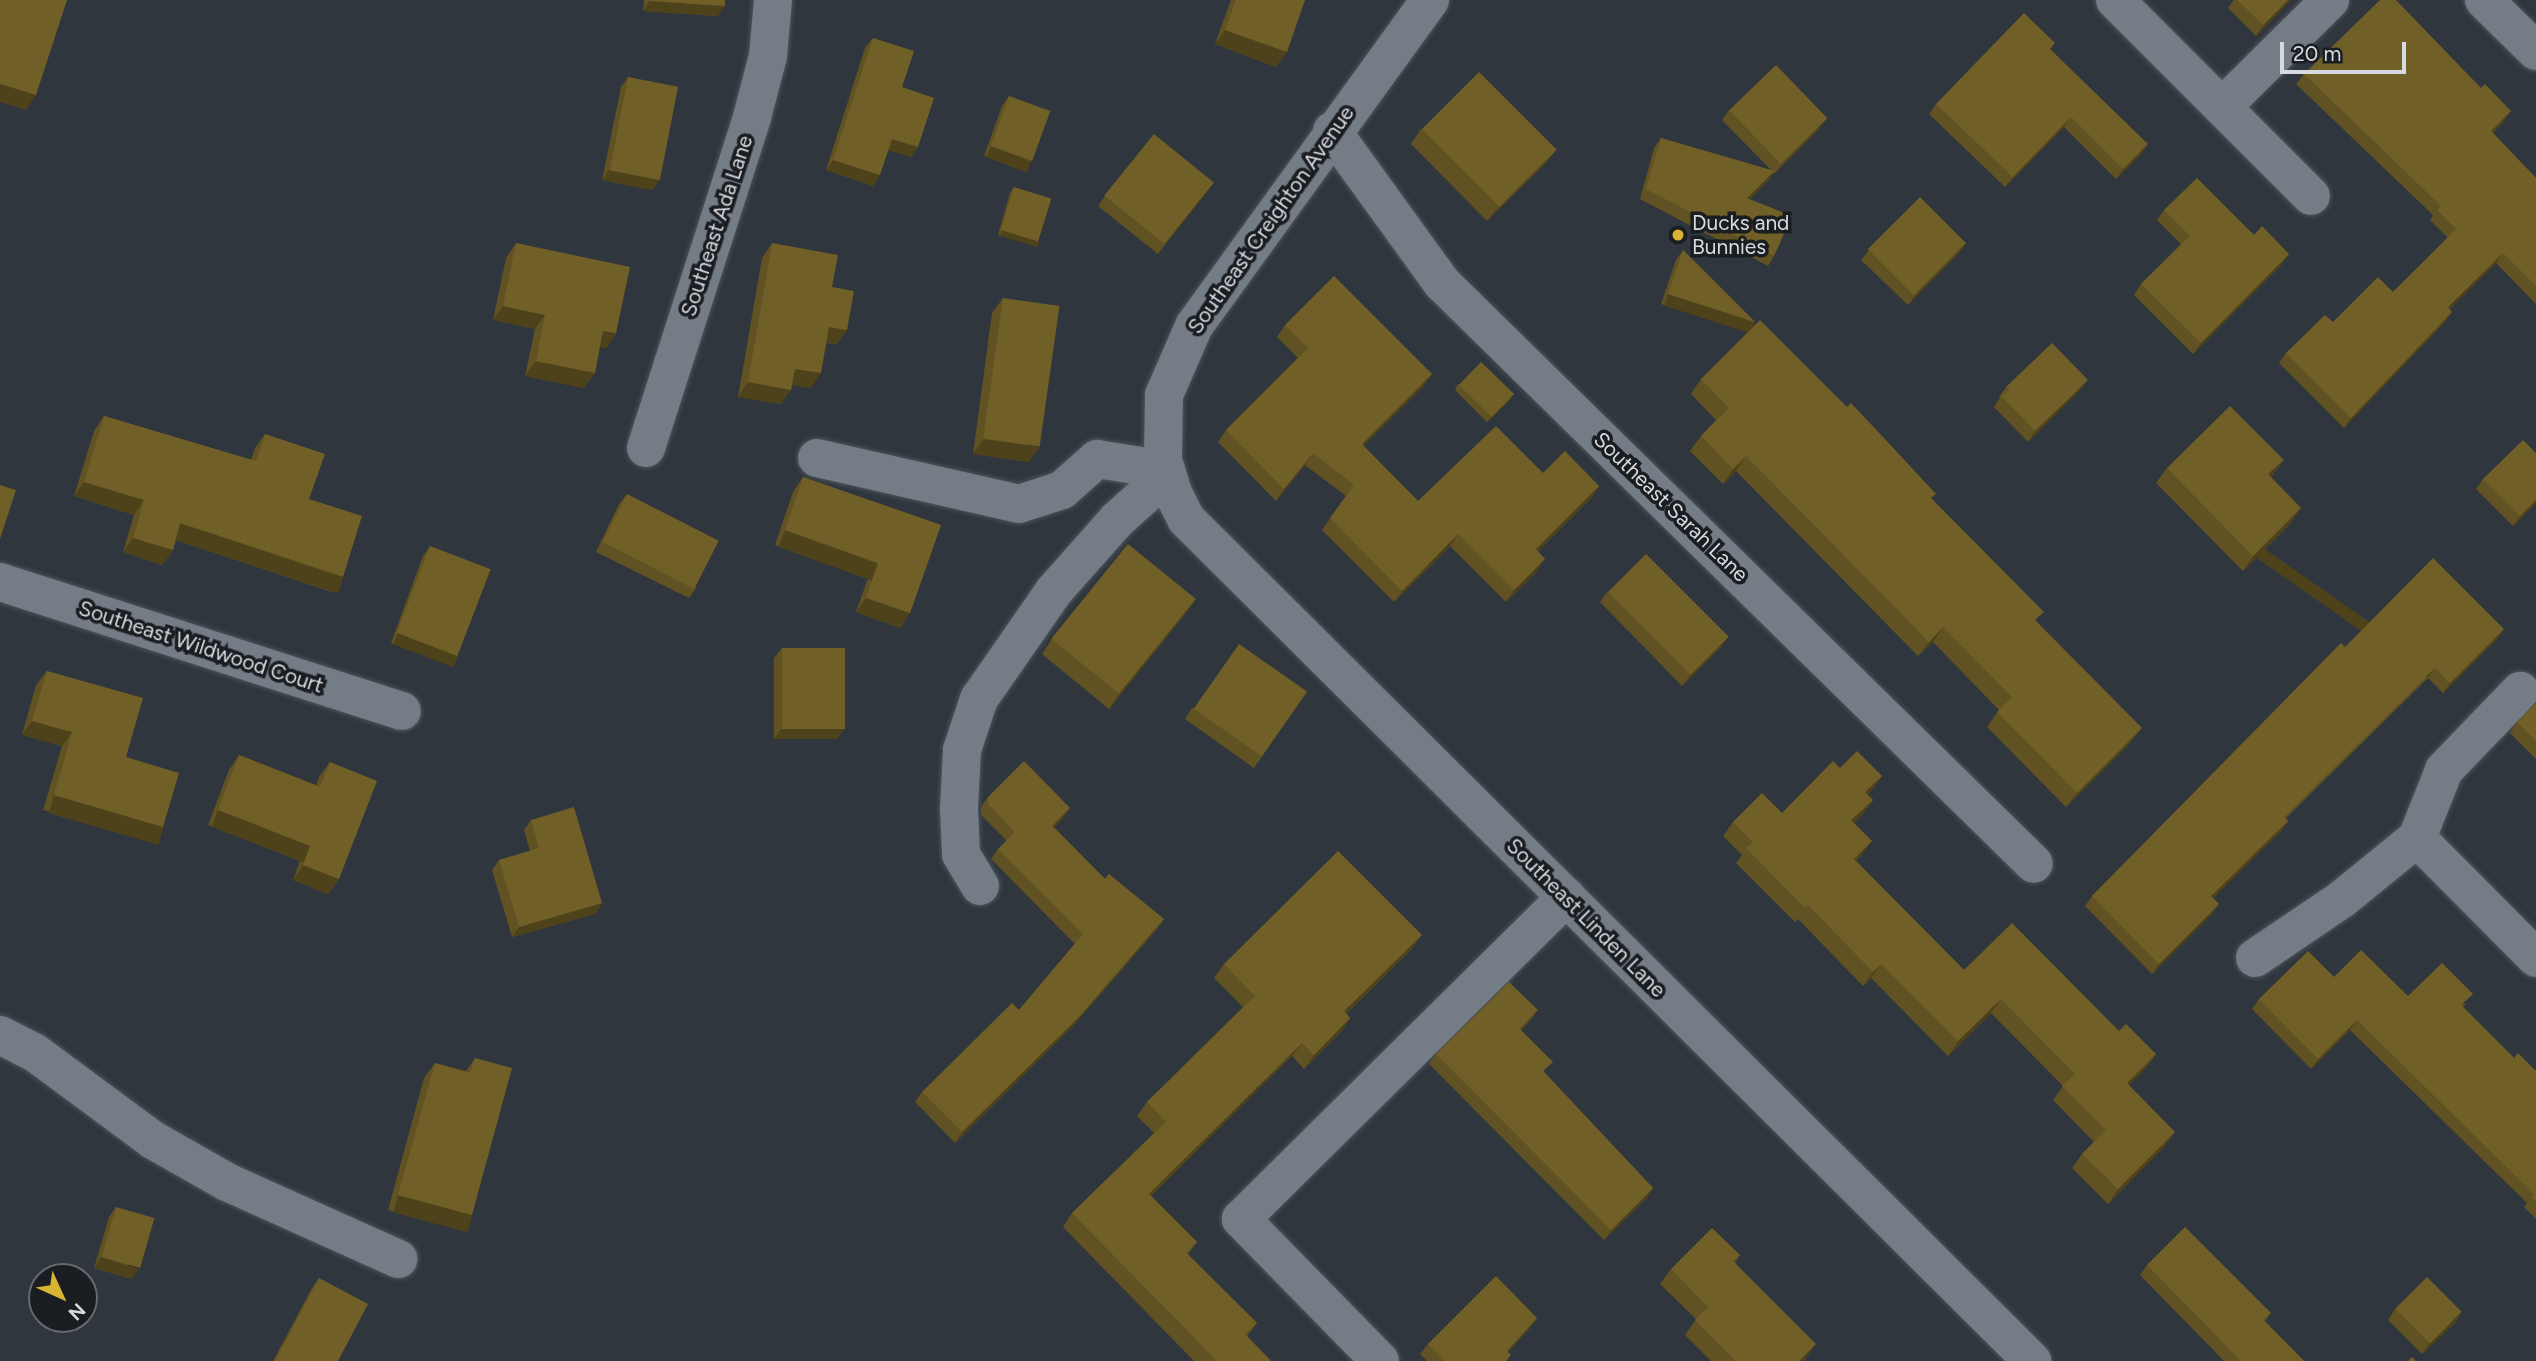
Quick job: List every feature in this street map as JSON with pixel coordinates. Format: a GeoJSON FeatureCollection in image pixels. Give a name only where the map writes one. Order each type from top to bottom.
{"type":"FeatureCollection","features":[{"type":"Feature","properties":{"kind":"street","name":"Southeast Ada Lane"},"geometry":{"type":"LineString","coordinates":[[646,448],[752,117],[768,56],[773,0]]}},
{"type":"Feature","properties":{"kind":"street","name":"Southeast Creighton Avenue"},"geometry":{"type":"LineString","coordinates":[[1165,468],[1164,395],[1194,326],[1332,131],[1430,0]]}},
{"type":"Feature","properties":{"kind":"street"},"geometry":{"type":"LineString","coordinates":[[2115,0],[2311,196]]}},
{"type":"Feature","properties":{"kind":"street"},"geometry":{"type":"LineString","coordinates":[[2222,107],[2330,0]]}},
{"type":"Feature","properties":{"kind":"street"},"geometry":{"type":"LineString","coordinates":[[2484,0],[2536,51]]}},
{"type":"Feature","properties":{"kind":"street","name":"Southeast Sarah Lane"},"geometry":{"type":"LineString","coordinates":[[1332,131],[1443,283],[2034,864]]}},
{"type":"Feature","properties":{"kind":"street"},"geometry":{"type":"LineString","coordinates":[[817,458],[1019,504],[1062,490],[1097,459],[1165,468]]}},
{"type":"Feature","properties":{"kind":"street"},"geometry":{"type":"LineString","coordinates":[[981,886],[961,854],[959,808],[962,750],[979,699],[1055,591],[1165,468]]}},
{"type":"Feature","properties":{"kind":"street","name":"Southeast Linden Lane"},"geometry":{"type":"LineString","coordinates":[[1165,468],[1186,519],[2032,1361]]}},
{"type":"Feature","properties":{"kind":"street","name":"Southeast Wildwood Court"},"geometry":{"type":"LineString","coordinates":[[0,582],[402,711]]}},
{"type":"Feature","properties":{"kind":"street"},"geometry":{"type":"LineString","coordinates":[[2255,958],[2342,899],[2417,838],[2444,770],[2520,691]]}},
{"type":"Feature","properties":{"kind":"street"},"geometry":{"type":"LineString","coordinates":[[2417,838],[2536,958]]}},
{"type":"Feature","properties":{"kind":"street"},"geometry":{"type":"LineString","coordinates":[[1380,1361],[1241,1219],[1566,897]]}},
{"type":"Feature","properties":{"kind":"street"},"geometry":{"type":"LineString","coordinates":[[0,1035],[34,1052],[163,1146],[227,1182],[398,1259]]}},
{"type":"Feature","properties":{"kind":"building"},"geometry":{"type":"Polygon","coordinates":[[[0,0],[67,0],[36,95],[0,84],[0,0]]]}},
{"type":"Feature","properties":{"kind":"building"},"geometry":{"type":"Polygon","coordinates":[[[725,0],[725,6],[650,1],[725,0]]]}},
{"type":"Feature","properties":{"kind":"building"},"geometry":{"type":"Polygon","coordinates":[[[1236,0],[1305,0],[1287,52],[1225,30],[1236,0]]]}},
{"type":"Feature","properties":{"kind":"building"},"geometry":{"type":"Polygon","coordinates":[[[2237,0],[2288,0],[2263,25],[2237,0]]]}},
{"type":"Feature","properties":{"kind":"building"},"geometry":{"type":"Polygon","coordinates":[[[2380,0],[2396,0],[2481,88],[2485,84],[2511,111],[2491,131],[2536,178],[2536,286],[2503,253],[2448,307],[2452,312],[2351,418],[2286,353],[2325,315],[2333,322],[2378,277],[2393,292],[2456,229],[2437,210],[2441,206],[2304,74],[2380,0]]]}},
{"type":"Feature","properties":{"kind":"building"},"geometry":{"type":"Polygon","coordinates":[[[2024,13],[2055,43],[2050,49],[2148,144],[2123,169],[2071,117],[2013,177],[1936,104],[2024,13]]]}},
{"type":"Feature","properties":{"kind":"building"},"geometry":{"type":"Polygon","coordinates":[[[873,38],[914,51],[902,87],[934,98],[918,147],[892,139],[880,175],[833,160],[873,38]]]}},
{"type":"Feature","properties":{"kind":"building"},"geometry":{"type":"Polygon","coordinates":[[[1776,65],[1827,118],[1781,163],[1729,110],[1776,65]]]}},
{"type":"Feature","properties":{"kind":"building"},"geometry":{"type":"Polygon","coordinates":[[[1479,72],[1557,150],[1500,207],[1422,129],[1479,72]]]}},
{"type":"Feature","properties":{"kind":"building"},"geometry":{"type":"Polygon","coordinates":[[[628,77],[678,87],[660,180],[610,170],[628,77]]]}},
{"type":"Feature","properties":{"kind":"building"},"geometry":{"type":"Polygon","coordinates":[[[1009,96],[1050,111],[1032,161],[991,146],[1009,96]]]}},
{"type":"Feature","properties":{"kind":"building"},"geometry":{"type":"Polygon","coordinates":[[[1154,134],[1214,182],[1164,244],[1104,195],[1154,134]]]}},
{"type":"Feature","properties":{"kind":"building"},"geometry":{"type":"Polygon","coordinates":[[[1661,138],[1774,171],[1747,198],[1792,216],[1774,256],[1646,189],[1661,138]]]}},
{"type":"Feature","properties":{"kind":"building"},"geometry":{"type":"Polygon","coordinates":[[[2197,178],[2254,235],[2262,226],[2289,254],[2201,343],[2141,284],[2190,236],[2164,210],[2197,178]]]}},
{"type":"Feature","properties":{"kind":"building"},"geometry":{"type":"Polygon","coordinates":[[[1014,187],[1051,198],[1038,241],[1001,230],[1014,187]]]}},
{"type":"Feature","properties":{"kind":"building"},"geometry":{"type":"Polygon","coordinates":[[[1920,197],[1966,243],[1914,295],[1868,249],[1920,197]]]}},
{"type":"Feature","properties":{"kind":"building"},"geometry":{"type":"Polygon","coordinates":[[[516,243],[630,267],[616,333],[603,331],[595,373],[536,361],[545,315],[503,306],[516,243]]]}},
{"type":"Feature","properties":{"kind":"building"},"geometry":{"type":"Polygon","coordinates":[[[772,243],[838,255],[832,287],[854,291],[847,330],[829,327],[821,373],[795,369],[791,390],[748,382],[772,243]]]}},
{"type":"Feature","properties":{"kind":"building"},"geometry":{"type":"Polygon","coordinates":[[[1683,250],[1755,322],[1668,294],[1683,250]]]}},
{"type":"Feature","properties":{"kind":"building"},"geometry":{"type":"Polygon","coordinates":[[[1334,276],[1432,374],[1362,444],[1418,501],[1496,426],[1543,473],[1565,451],[1599,486],[1536,549],[1545,559],[1514,590],[1458,534],[1402,591],[1330,518],[1354,485],[1313,453],[1284,489],[1226,430],[1308,348],[1285,325],[1334,276]]]}},
{"type":"Feature","properties":{"kind":"building"},"geometry":{"type":"Polygon","coordinates":[[[1003,298],[1059,306],[1040,447],[983,439],[1003,298]]]}},
{"type":"Feature","properties":{"kind":"building"},"geometry":{"type":"Polygon","coordinates":[[[1760,320],[1847,407],[1851,403],[1883,437],[1936,494],[1931,498],[2044,612],[2035,620],[2142,728],[2077,793],[1997,712],[2012,697],[1943,627],[1929,642],[1746,456],[1733,469],[1701,436],[1729,408],[1701,379],[1760,320]]]}},
{"type":"Feature","properties":{"kind":"building"},"geometry":{"type":"Polygon","coordinates":[[[2052,343],[2088,380],[2035,431],[2001,396],[2009,390],[2006,387],[2052,343]]]}},
{"type":"Feature","properties":{"kind":"building"},"geometry":{"type":"Polygon","coordinates":[[[1481,362],[1514,394],[1492,417],[1459,385],[1481,362]]]}},
{"type":"Feature","properties":{"kind":"building"},"geometry":{"type":"Polygon","coordinates":[[[2230,406],[2284,460],[2268,474],[2301,508],[2253,556],[2167,468],[2230,406]]]}},
{"type":"Feature","properties":{"kind":"building"},"geometry":{"type":"Polygon","coordinates":[[[104,416],[256,461],[265,434],[325,454],[309,499],[362,516],[343,577],[180,523],[173,550],[133,538],[144,500],[84,482],[104,416]]]}},
{"type":"Feature","properties":{"kind":"building"},"geometry":{"type":"Polygon","coordinates":[[[2523,440],[2536,453],[2536,500],[2520,516],[2483,479],[2523,440]]]}},
{"type":"Feature","properties":{"kind":"building"},"geometry":{"type":"Polygon","coordinates":[[[803,477],[941,525],[910,613],[866,598],[878,563],[785,530],[803,477]]]}},
{"type":"Feature","properties":{"kind":"building"},"geometry":{"type":"Polygon","coordinates":[[[0,485],[16,490],[0,539],[0,485]]]}},
{"type":"Feature","properties":{"kind":"building"},"geometry":{"type":"Polygon","coordinates":[[[627,494],[719,541],[694,589],[602,542],[627,494]]]}},
{"type":"Feature","properties":{"kind":"building"},"geometry":{"type":"Polygon","coordinates":[[[1128,544],[1196,599],[1119,694],[1051,639],[1128,544]]]}},
{"type":"Feature","properties":{"kind":"building"},"geometry":{"type":"Polygon","coordinates":[[[430,546],[491,569],[457,656],[397,633],[430,546]]]}},
{"type":"Feature","properties":{"kind":"building"},"geometry":{"type":"Polygon","coordinates":[[[1646,554],[1729,637],[1691,675],[1608,592],[1646,554]]]}},
{"type":"Feature","properties":{"kind":"building"},"geometry":{"type":"Polygon","coordinates":[[[2433,558],[2504,629],[2450,683],[2435,668],[2284,817],[2288,821],[2211,896],[2219,904],[2159,964],[2092,896],[2341,643],[2345,647],[2433,558]]]}},
{"type":"Feature","properties":{"kind":"building"},"geometry":{"type":"Polygon","coordinates":[[[1239,644],[1307,692],[1262,756],[1194,709],[1239,644]]]}},
{"type":"Feature","properties":{"kind":"building"},"geometry":{"type":"Polygon","coordinates":[[[782,648],[845,648],[845,729],[782,729],[782,648]]]}},
{"type":"Feature","properties":{"kind":"building"},"geometry":{"type":"Polygon","coordinates":[[[47,671],[143,698],[126,757],[179,773],[163,827],[54,795],[72,732],[32,721],[47,671]]]}},
{"type":"Feature","properties":{"kind":"building"},"geometry":{"type":"Polygon","coordinates":[[[2536,703],[2536,741],[2517,722],[2536,703]]]}},
{"type":"Feature","properties":{"kind":"building"},"geometry":{"type":"Polygon","coordinates":[[[1857,751],[1882,776],[1865,792],[1873,800],[1851,820],[1872,841],[1854,859],[1964,970],[2012,923],[2119,1031],[2126,1024],[2156,1054],[2127,1083],[2175,1132],[2118,1189],[2082,1154],[2106,1130],[2062,1086],[2075,1074],[2001,999],[1958,1041],[1881,964],[1873,972],[1808,905],[1805,908],[1746,848],[1753,842],[1733,822],[1762,793],[1782,813],[1833,761],[1840,768],[1857,751]]]}},
{"type":"Feature","properties":{"kind":"building"},"geometry":{"type":"Polygon","coordinates":[[[239,755],[320,787],[330,762],[377,781],[339,879],[303,865],[310,846],[218,810],[239,755]]]}},
{"type":"Feature","properties":{"kind":"building"},"geometry":{"type":"Polygon","coordinates":[[[1024,761],[1070,808],[1052,826],[1105,879],[1109,874],[1164,919],[1079,1017],[962,1132],[922,1092],[1012,1003],[1019,1010],[1083,934],[998,849],[1015,832],[988,804],[988,797],[1024,761]]]}},
{"type":"Feature","properties":{"kind":"building"},"geometry":{"type":"Polygon","coordinates":[[[574,807],[602,903],[519,927],[499,860],[539,848],[531,820],[574,807]]]}},
{"type":"Feature","properties":{"kind":"building"},"geometry":{"type":"Polygon","coordinates":[[[1338,851],[1422,935],[1344,1011],[1350,1018],[1314,1055],[1302,1043],[1149,1194],[1197,1242],[1186,1253],[1257,1323],[1245,1334],[1271,1361],[1217,1361],[1072,1213],[1166,1122],[1147,1102],[1255,996],[1224,964],[1338,851]]]}},
{"type":"Feature","properties":{"kind":"building"},"geometry":{"type":"Polygon","coordinates":[[[2361,950],[2408,996],[2442,963],[2473,994],[2461,1005],[2514,1058],[2518,1053],[2536,1071],[2536,1202],[2531,1197],[2534,1194],[2357,1020],[2318,1059],[2259,999],[2308,951],[2334,977],[2361,950]]]}},
{"type":"Feature","properties":{"kind":"building"},"geometry":{"type":"Polygon","coordinates":[[[1509,982],[1538,1010],[1520,1029],[1553,1062],[1543,1071],[1653,1188],[1611,1230],[1436,1054],[1509,982]]]}},
{"type":"Feature","properties":{"kind":"building"},"geometry":{"type":"Polygon","coordinates":[[[475,1058],[512,1068],[472,1215],[398,1195],[435,1063],[470,1073],[475,1058]]]}},
{"type":"Feature","properties":{"kind":"building"},"geometry":{"type":"Polygon","coordinates":[[[116,1207],[154,1218],[140,1268],[102,1257],[116,1207]]]}},
{"type":"Feature","properties":{"kind":"building"},"geometry":{"type":"Polygon","coordinates":[[[2185,1227],[2271,1313],[2263,1320],[2304,1361],[2241,1361],[2147,1265],[2185,1227]]]}},
{"type":"Feature","properties":{"kind":"building"},"geometry":{"type":"Polygon","coordinates":[[[1712,1228],[1740,1255],[1733,1261],[1816,1344],[1799,1361],[1736,1361],[1695,1320],[1708,1307],[1671,1269],[1712,1228]]]}},
{"type":"Feature","properties":{"kind":"building"},"geometry":{"type":"Polygon","coordinates":[[[1496,1276],[1537,1318],[1507,1351],[1511,1355],[1506,1361],[1445,1361],[1428,1344],[1496,1276]]]}},
{"type":"Feature","properties":{"kind":"building"},"geometry":{"type":"Polygon","coordinates":[[[2427,1277],[2462,1312],[2430,1343],[2395,1309],[2427,1277]]]}},
{"type":"Feature","properties":{"kind":"building"},"geometry":{"type":"Polygon","coordinates":[[[319,1278],[368,1304],[338,1361],[275,1361],[319,1278]]]}},
{"type":"Feature","properties":{"kind":"place","name":"Ducks and Bunnies"},"geometry":{"type":"Point","coordinates":[1678,235]}}]}
